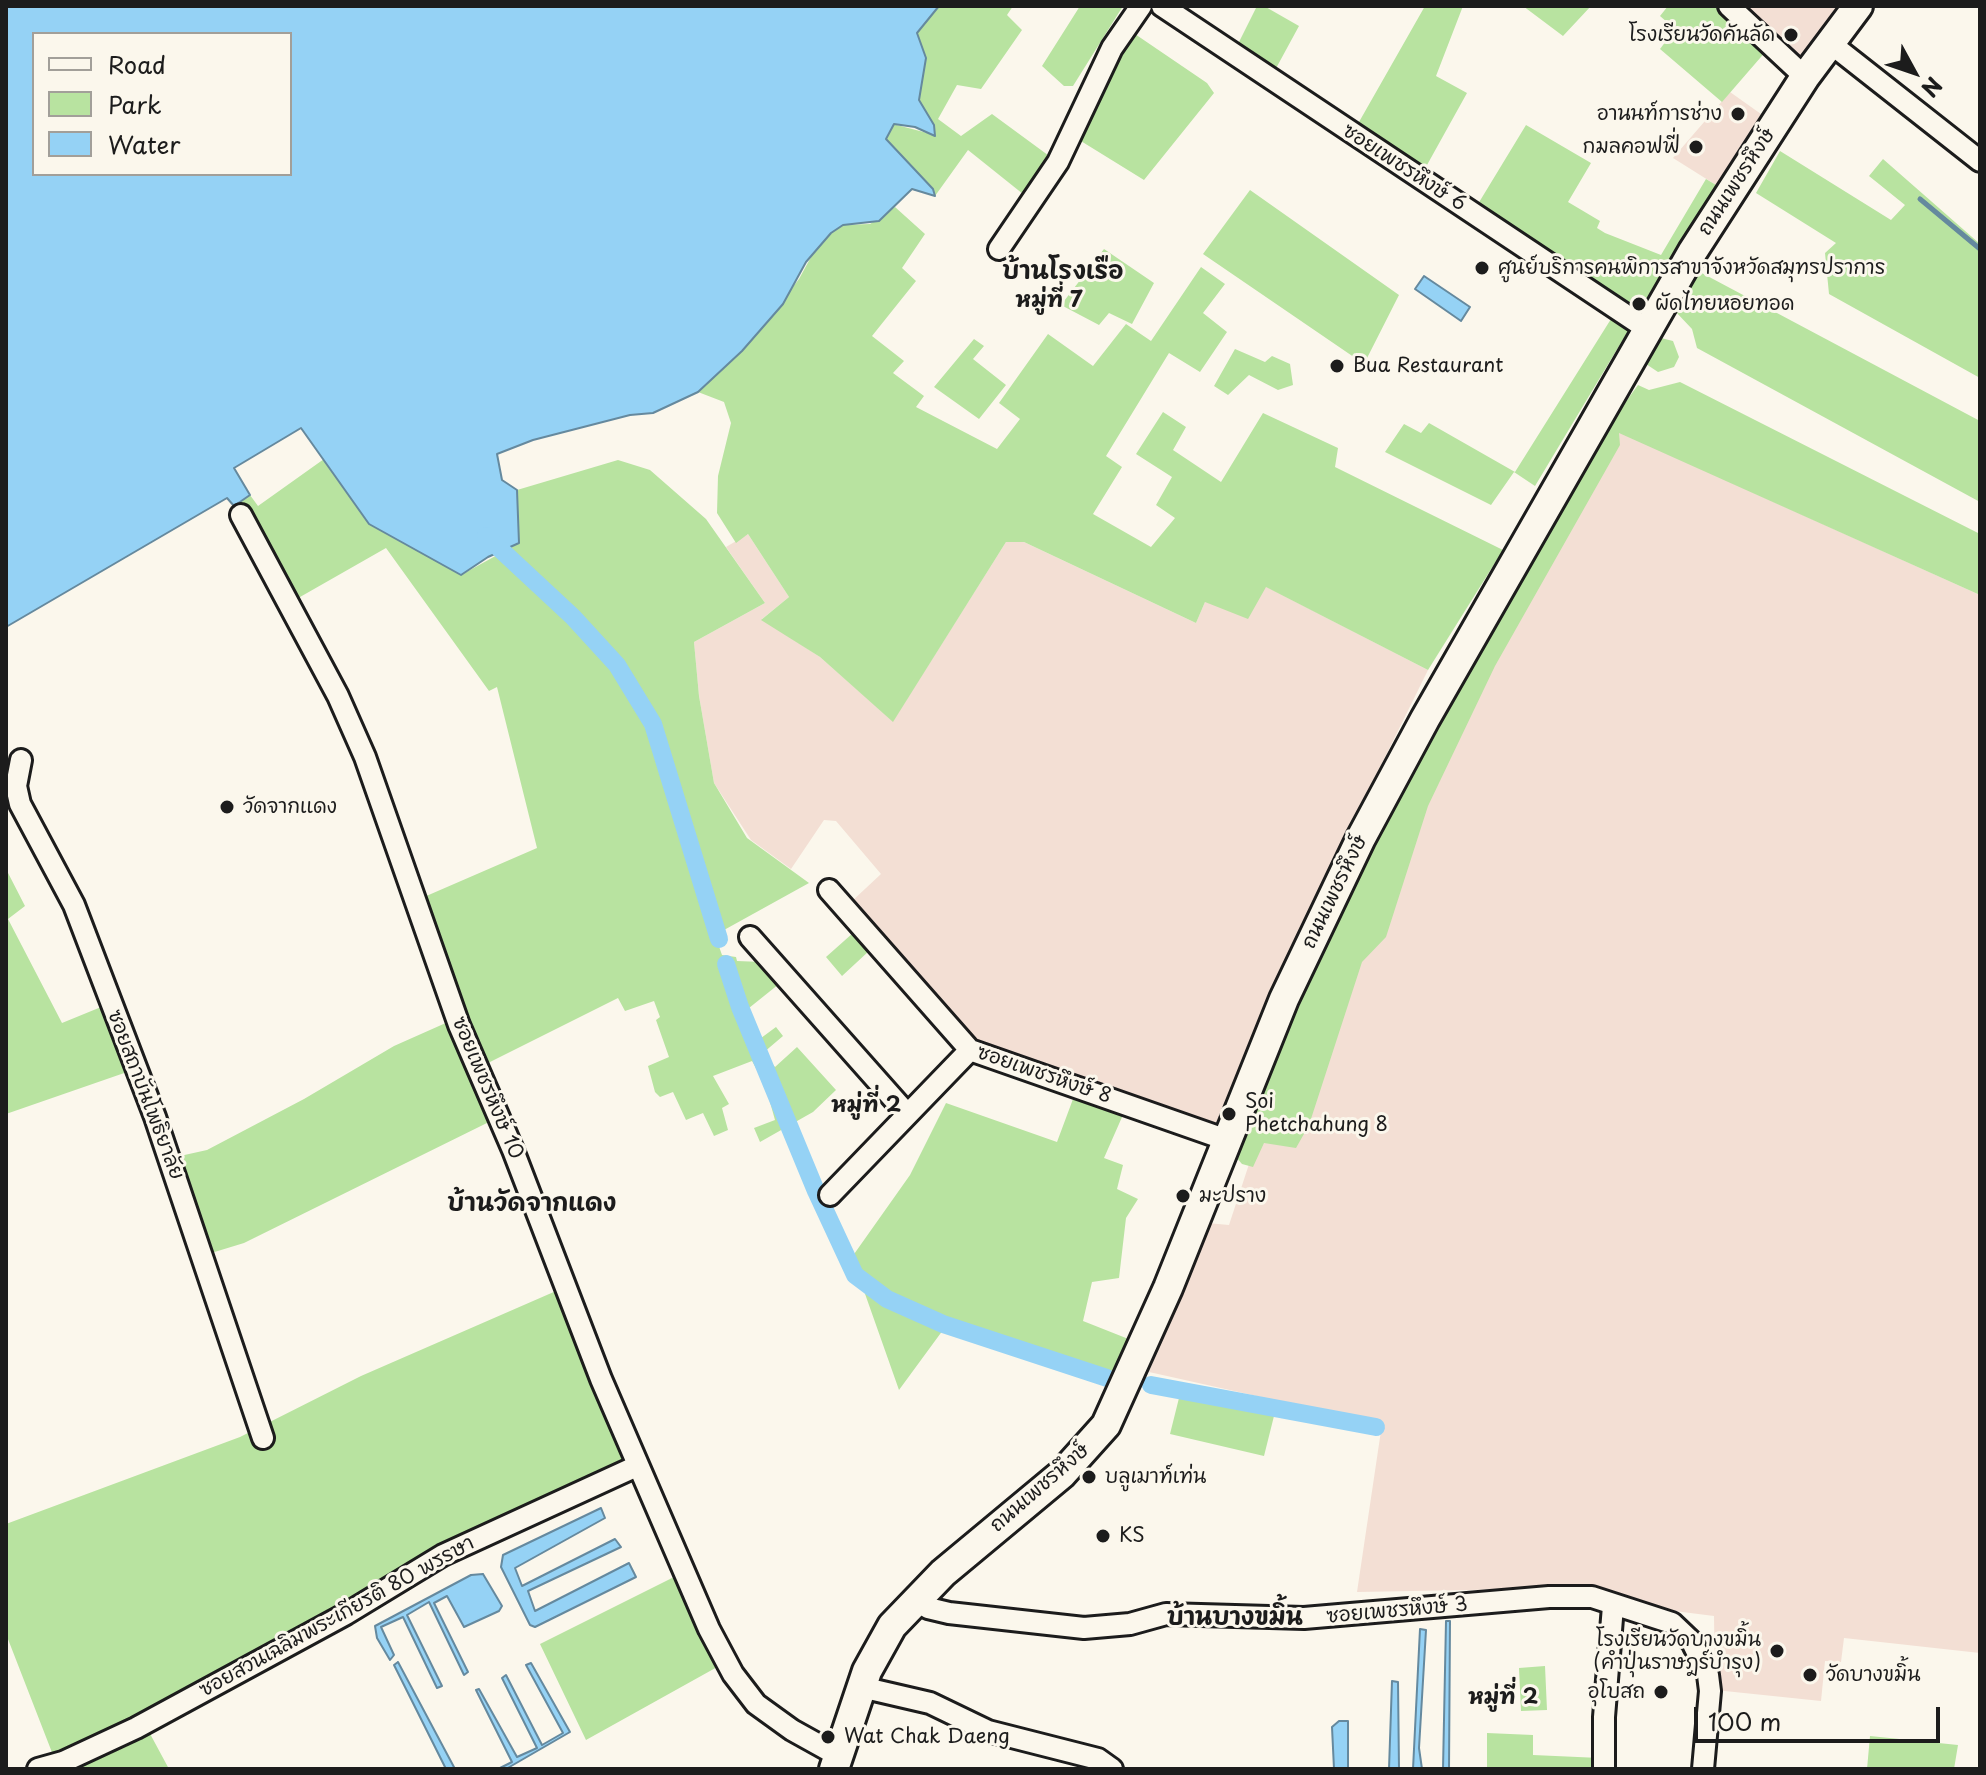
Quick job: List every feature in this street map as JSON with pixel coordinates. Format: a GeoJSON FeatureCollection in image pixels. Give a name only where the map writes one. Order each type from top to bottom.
{"type":"FeatureCollection","features":[{"type":"Feature","properties":{"kind":"main road","name":"ถนนเพชรหึงษ์"},"geometry":{"type":"LineString","coordinates":[[839,1764],[861,1687],[892,1626],[973,1546],[1062,1474],[1106,1425],[1168,1288],[1284,999],[1361,838],[1425,719],[1647,329],[1805,77],[1858,6]]}},
{"type":"Feature","properties":{"kind":"street"},"geometry":{"type":"LineString","coordinates":[[999,249],[1058,162],[1112,48],[1141,6]]}},
{"type":"Feature","properties":{"kind":"street","name":"ซอยเพชรหึงษ์ 6"},"geometry":{"type":"LineString","coordinates":[[1162,6],[1647,329]]}},
{"type":"Feature","properties":{"kind":"street"},"geometry":{"type":"LineString","coordinates":[[1729,6],[1805,77]]}},
{"type":"Feature","properties":{"kind":"street"},"geometry":{"type":"LineString","coordinates":[[1830,43],[1888,93],[1980,161]]}},
{"type":"Feature","properties":{"kind":"street","name":"ซอยเพชรหึงษ์ 10"},"geometry":{"type":"LineString","coordinates":[[241,515],[338,696],[365,757],[459,1025],[513,1150],[637,1466],[709,1629],[733,1674],[756,1704],[839,1764]]}},
{"type":"Feature","properties":{"kind":"street","name":"ซอยสถาบันโพธิยาลัย"},"geometry":{"type":"LineString","coordinates":[[21,760],[16,786],[20,804],[74,905],[155,1117],[263,1438]]}},
{"type":"Feature","properties":{"kind":"street","name":"ซอยเพชรหึงษ์ 8"},"geometry":{"type":"LineString","coordinates":[[829,890],[970,1050],[1227,1140]]}},
{"type":"Feature","properties":{"kind":"street"},"geometry":{"type":"LineString","coordinates":[[750,937],[907,1114]]}},
{"type":"Feature","properties":{"kind":"street"},"geometry":{"type":"LineString","coordinates":[[830,1195],[970,1050]]}},
{"type":"Feature","properties":{"kind":"street","name":"ซอยสวนเฉลิมพระเกียรติ 80 พรรษา"},"geometry":{"type":"LineString","coordinates":[[38,1769],[63,1762],[136,1728],[346,1614],[443,1555],[637,1466]]}},
{"type":"Feature","properties":{"kind":"street","name":"ซอยเพชรหึงษ์ 3"},"geometry":{"type":"LineString","coordinates":[[917,1600],[928,1608],[949,1613],[1084,1628],[1130,1624],[1166,1614],[1304,1618],[1549,1597],[1592,1597],[1672,1623],[1692,1642],[1701,1658],[1710,1691],[1703,1769]]}},
{"type":"Feature","properties":{"kind":"street"},"geometry":{"type":"LineString","coordinates":[[1604,1769],[1604,1717],[1613,1606]]}},
{"type":"Feature","properties":{"kind":"street"},"geometry":{"type":"LineString","coordinates":[[861,1687],[930,1703],[988,1731],[1098,1759],[1112,1769]]}},
{"type":"Feature","properties":{"kind":"shaded area","name":"โรงเรียนวัดคันลัด"},"geometry":{"type":"Polygon","coordinates":[[[1734,6],[1837,6],[1796,63],[1734,6]]]}},
{"type":"Feature","properties":{"kind":"shaded area"},"geometry":{"type":"Polygon","coordinates":[[[1730,92],[1761,114],[1716,185],[1673,158],[1730,92]]]}},
{"type":"Feature","properties":{"kind":"shaded area"},"geometry":{"type":"Polygon","coordinates":[[[1619,432],[1980,595],[1980,1653],[1844,1638],[1841,1662],[1825,1661],[1821,1701],[1715,1690],[1714,1616],[1643,1607],[1579,1588],[1357,1592],[1382,1424],[1149,1372],[1207,1223],[1229,1225],[1253,1152],[1398,823],[1619,432]]]}},
{"type":"Feature","properties":{"kind":"shaded area"},"geometry":{"type":"Polygon","coordinates":[[[748,534],[789,597],[762,619],[820,657],[893,721],[1006,542],[1024,542],[1196,623],[1205,602],[1265,586],[1428,670],[1311,907],[1215,1126],[966,1040],[851,902],[881,874],[836,821],[824,820],[791,869],[751,840],[714,783],[699,696],[694,642],[765,603],[726,547],[748,534]]]}},
{"type":"Feature","properties":{"kind":"green space"},"geometry":{"type":"Polygon","coordinates":[[[939,6],[1013,6],[1007,15],[1022,30],[981,89],[957,85],[938,119],[961,136],[992,114],[1056,161],[1028,198],[968,150],[935,196],[933,189],[886,139],[893,124],[935,135],[919,100],[926,58],[917,33],[939,6]]]}},
{"type":"Feature","properties":{"kind":"green space"},"geometry":{"type":"Polygon","coordinates":[[[1080,6],[1123,6],[1073,86],[1064,86],[1042,66],[1080,6]]]}},
{"type":"Feature","properties":{"kind":"green space"},"geometry":{"type":"Polygon","coordinates":[[[1257,6],[1264,6],[1299,26],[1274,72],[1237,46],[1257,6]]]}},
{"type":"Feature","properties":{"kind":"green space"},"geometry":{"type":"Polygon","coordinates":[[[1425,6],[1463,6],[1436,76],[1467,93],[1422,174],[1355,129],[1425,6]]]}},
{"type":"Feature","properties":{"kind":"green space"},"geometry":{"type":"Polygon","coordinates":[[[1523,6],[1591,6],[1563,36],[1523,6]]]}},
{"type":"Feature","properties":{"kind":"green space"},"geometry":{"type":"Polygon","coordinates":[[[1668,6],[1723,6],[1767,50],[1722,102],[1660,49],[1675,29],[1660,16],[1668,6]]]}},
{"type":"Feature","properties":{"kind":"green space"},"geometry":{"type":"Polygon","coordinates":[[[1132,32],[1207,83],[1214,93],[1144,180],[1076,138],[1106,73],[1132,32]]]}},
{"type":"Feature","properties":{"kind":"green space"},"geometry":{"type":"Polygon","coordinates":[[[1526,125],[1591,163],[1568,202],[1600,221],[1597,228],[1605,233],[1661,255],[1706,179],[1716,185],[1638,312],[1478,204],[1526,125]]]}},
{"type":"Feature","properties":{"kind":"green space"},"geometry":{"type":"Polygon","coordinates":[[[1780,151],[1891,220],[1905,205],[1869,176],[1883,159],[1980,244],[1980,378],[1829,294],[1825,253],[1836,243],[1756,193],[1780,151]]]}},
{"type":"Feature","properties":{"kind":"green space"},"geometry":{"type":"Polygon","coordinates":[[[1250,190],[1399,295],[1364,364],[1203,254],[1250,190]]]}},
{"type":"Feature","properties":{"kind":"green space"},"geometry":{"type":"Polygon","coordinates":[[[895,207],[925,234],[902,268],[916,281],[872,336],[904,361],[893,373],[924,396],[916,407],[997,449],[1020,419],[999,403],[1048,334],[1093,366],[1126,324],[1151,341],[1201,267],[1225,284],[1203,313],[1227,332],[1200,372],[1169,353],[1106,456],[1122,467],[1093,514],[1151,547],[1175,518],[1156,505],[1172,477],[1136,454],[1163,412],[1186,427],[1173,450],[1221,482],[1263,413],[1338,448],[1335,467],[1503,550],[1428,670],[1266,587],[1248,619],[1205,602],[1196,623],[1024,542],[1006,542],[893,722],[820,657],[761,620],[789,597],[748,534],[736,543],[717,513],[718,476],[731,423],[724,402],[698,392],[742,351],[799,279],[816,248],[831,233],[843,225],[870,224],[895,207]]]}},
{"type":"Feature","properties":{"kind":"green space"},"geometry":{"type":"Polygon","coordinates":[[[1104,249],[1154,283],[1132,324],[1109,313],[1099,325],[1061,305],[1104,249]]]}},
{"type":"Feature","properties":{"kind":"green space"},"geometry":{"type":"Polygon","coordinates":[[[1698,271],[1980,421],[1980,502],[1697,348],[1692,329],[1675,311],[1698,271]]]}},
{"type":"Feature","properties":{"kind":"green space"},"geometry":{"type":"Polygon","coordinates":[[[1611,319],[1628,331],[1535,486],[1514,472],[1491,505],[1385,452],[1404,424],[1421,433],[1429,423],[1515,472],[1611,319]]]}},
{"type":"Feature","properties":{"kind":"green space"},"geometry":{"type":"Polygon","coordinates":[[[1661,338],[1673,341],[1679,357],[1674,367],[1658,372],[1646,364],[1661,338]]]}},
{"type":"Feature","properties":{"kind":"green space"},"geometry":{"type":"Polygon","coordinates":[[[974,339],[984,346],[973,359],[1006,385],[979,419],[934,387],[974,339]]]}},
{"type":"Feature","properties":{"kind":"green space"},"geometry":{"type":"Polygon","coordinates":[[[1235,349],[1265,362],[1272,356],[1290,364],[1293,385],[1278,390],[1249,375],[1228,395],[1214,386],[1235,349]]]}},
{"type":"Feature","properties":{"kind":"green space"},"geometry":{"type":"Polygon","coordinates":[[[1680,382],[1980,534],[1980,595],[1619,433],[1620,445],[1495,666],[1428,806],[1386,937],[1362,962],[1309,1125],[1296,1148],[1264,1143],[1253,1167],[1242,1164],[1235,1156],[1283,1037],[1352,887],[1606,429],[1638,385],[1649,390],[1680,382]]]}},
{"type":"Feature","properties":{"kind":"green space"},"geometry":{"type":"Polygon","coordinates":[[[324,459],[369,524],[461,575],[519,543],[517,490],[618,460],[650,470],[706,519],[765,603],[694,642],[699,696],[714,783],[747,838],[809,883],[715,935],[722,955],[736,957],[737,961],[762,962],[784,980],[744,1012],[757,1041],[776,1027],[783,1036],[763,1053],[775,1067],[797,1047],[836,1090],[813,1112],[760,1142],[754,1128],[775,1120],[765,1084],[752,1061],[713,1076],[729,1104],[722,1108],[728,1130],[714,1136],[703,1113],[686,1120],[673,1092],[660,1097],[655,1092],[648,1066],[669,1057],[656,1020],[660,1017],[654,1001],[625,1011],[618,998],[484,1065],[446,969],[424,897],[537,848],[497,687],[489,691],[386,548],[293,601],[234,506],[250,495],[258,506],[324,459]]]}},
{"type":"Feature","properties":{"kind":"green space"},"geometry":{"type":"Polygon","coordinates":[[[6,869],[25,906],[8,919],[62,1023],[106,1005],[130,1071],[6,1114],[6,869]]]}},
{"type":"Feature","properties":{"kind":"green space"},"geometry":{"type":"Polygon","coordinates":[[[853,933],[869,951],[842,976],[826,957],[853,933]]]}},
{"type":"Feature","properties":{"kind":"green space"},"geometry":{"type":"Polygon","coordinates":[[[457,1018],[491,1121],[244,1243],[208,1254],[180,1156],[207,1150],[304,1099],[394,1046],[457,1018]]]}},
{"type":"Feature","properties":{"kind":"green space"},"geometry":{"type":"Polygon","coordinates":[[[1076,1091],[1126,1108],[1104,1158],[1123,1165],[1117,1189],[1138,1199],[1126,1218],[1119,1278],[1092,1282],[1083,1321],[1131,1340],[1107,1386],[943,1330],[899,1390],[852,1257],[910,1175],[946,1103],[1057,1142],[1076,1091]]]}},
{"type":"Feature","properties":{"kind":"green space"},"geometry":{"type":"Polygon","coordinates":[[[556,1291],[627,1461],[447,1548],[445,1541],[370,1592],[188,1695],[53,1755],[6,1634],[6,1524],[240,1437],[361,1376],[556,1291]]]}},
{"type":"Feature","properties":{"kind":"green space"},"geometry":{"type":"Polygon","coordinates":[[[1180,1394],[1274,1416],[1264,1456],[1170,1434],[1180,1394]]]}},
{"type":"Feature","properties":{"kind":"green space"},"geometry":{"type":"Polygon","coordinates":[[[678,1575],[719,1666],[586,1740],[540,1644],[678,1575]]]}},
{"type":"Feature","properties":{"kind":"green space"},"geometry":{"type":"Polygon","coordinates":[[[1545,1666],[1547,1710],[1521,1711],[1519,1668],[1545,1666]]]}},
{"type":"Feature","properties":{"kind":"green space"},"geometry":{"type":"Polygon","coordinates":[[[148,1730],[169,1769],[66,1769],[148,1730]]]}},
{"type":"Feature","properties":{"kind":"green space"},"geometry":{"type":"Polygon","coordinates":[[[1487,1733],[1533,1735],[1533,1755],[1600,1758],[1600,1769],[1487,1769],[1487,1733]]]}},
{"type":"Feature","properties":{"kind":"green space"},"geometry":{"type":"Polygon","coordinates":[[[1870,1736],[1958,1745],[1954,1769],[1867,1769],[1870,1736]]]}},
{"type":"Feature","properties":{"kind":"water"},"geometry":{"type":"Polygon","coordinates":[[[6,6],[939,6],[917,33],[926,58],[919,100],[934,125],[935,136],[915,127],[894,124],[886,139],[933,189],[935,196],[912,189],[879,221],[843,225],[831,233],[806,262],[783,304],[742,351],[698,392],[653,413],[630,415],[533,440],[497,454],[502,480],[517,490],[519,543],[488,557],[461,575],[369,524],[301,428],[234,468],[250,495],[234,506],[227,498],[6,627],[6,6]]]}},
{"type":"Feature","properties":{"kind":"water"},"geometry":{"type":"Polygon","coordinates":[[[1424,276],[1470,307],[1461,321],[1415,289],[1424,276]]]}},
{"type":"Feature","properties":{"kind":"water"},"geometry":{"type":"Polygon","coordinates":[[[601,1508],[605,1518],[515,1568],[522,1586],[615,1539],[621,1547],[528,1591],[535,1611],[629,1563],[636,1577],[535,1627],[530,1625],[501,1567],[503,1555],[601,1508]]]}},
{"type":"Feature","properties":{"kind":"water"},"geometry":{"type":"Polygon","coordinates":[[[483,1574],[502,1606],[499,1611],[464,1627],[447,1596],[434,1603],[468,1672],[464,1675],[429,1602],[407,1615],[442,1686],[437,1688],[403,1617],[381,1627],[394,1655],[390,1660],[377,1638],[375,1626],[471,1575],[483,1574]]]}},
{"type":"Feature","properties":{"kind":"water"},"geometry":{"type":"Polygon","coordinates":[[[1446,1621],[1450,1621],[1449,1769],[1443,1769],[1446,1621]]]}},
{"type":"Feature","properties":{"kind":"water"},"geometry":{"type":"Polygon","coordinates":[[[1420,1629],[1426,1630],[1419,1748],[1422,1769],[1413,1769],[1420,1629]]]}},
{"type":"Feature","properties":{"kind":"water"},"geometry":{"type":"Polygon","coordinates":[[[398,1662],[455,1769],[446,1769],[394,1665],[398,1662]]]}},
{"type":"Feature","properties":{"kind":"water"},"geometry":{"type":"Polygon","coordinates":[[[531,1663],[570,1732],[506,1769],[498,1769],[512,1762],[476,1690],[479,1689],[517,1757],[537,1748],[502,1678],[506,1675],[542,1745],[563,1733],[526,1665],[531,1663]]]}},
{"type":"Feature","properties":{"kind":"water"},"geometry":{"type":"Polygon","coordinates":[[[1392,1681],[1398,1682],[1399,1769],[1389,1769],[1392,1681]]]}},
{"type":"Feature","properties":{"kind":"water"},"geometry":{"type":"Polygon","coordinates":[[[1339,1721],[1348,1721],[1348,1769],[1334,1769],[1332,1727],[1339,1721]]]}},
{"type":"Feature","properties":{"kind":"waterway"},"geometry":{"type":"LineString","coordinates":[[1920,199],[1980,249]]}},
{"type":"Feature","properties":{"kind":"waterway"},"geometry":{"type":"LineString","coordinates":[[486,536],[573,617],[617,665],[653,724],[719,939]]}},
{"type":"Feature","properties":{"kind":"waterway"},"geometry":{"type":"LineString","coordinates":[[726,964],[740,1007],[816,1191],[855,1275],[887,1299],[943,1324],[1107,1378]]}},
{"type":"Feature","properties":{"kind":"waterway"},"geometry":{"type":"LineString","coordinates":[[1151,1385],[1376,1427]]}},
{"type":"Feature","properties":{"kind":"place","name":"โรงเรียนวัดคันลัด"},"geometry":{"type":"Point","coordinates":[1791,35]}},
{"type":"Feature","properties":{"kind":"place","name":"อานนท์การช่าง"},"geometry":{"type":"Point","coordinates":[1738,114]}},
{"type":"Feature","properties":{"kind":"place","name":"กมลคอฟฟี่"},"geometry":{"type":"Point","coordinates":[1696,147]}},
{"type":"Feature","properties":{"kind":"place","name":"ศูนย์บริการคนพิการสาขาจังหวัดสมุทรปราการ"},"geometry":{"type":"Point","coordinates":[1482,268]}},
{"type":"Feature","properties":{"kind":"place","name":"ผัดไทยหอยทอด"},"geometry":{"type":"Point","coordinates":[1639,304]}},
{"type":"Feature","properties":{"kind":"place","name":"Bua Restaurant"},"geometry":{"type":"Point","coordinates":[1337,366]}},
{"type":"Feature","properties":{"kind":"place","name":"วัดจากแดง"},"geometry":{"type":"Point","coordinates":[227,807]}},
{"type":"Feature","properties":{"kind":"place","name":"Soi Phetchahung 8"},"geometry":{"type":"Point","coordinates":[1229,1114]}},
{"type":"Feature","properties":{"kind":"place","name":"มะปราง"},"geometry":{"type":"Point","coordinates":[1183,1196]}},
{"type":"Feature","properties":{"kind":"place","name":"บลูเมาท์เท่น"},"geometry":{"type":"Point","coordinates":[1089,1477]}},
{"type":"Feature","properties":{"kind":"place","name":"KS"},"geometry":{"type":"Point","coordinates":[1103,1536]}},
{"type":"Feature","properties":{"kind":"place","name":"โรงเรียนวัดบางขมิ้น (คำปุ่นราษฎร์บำรุง)"},"geometry":{"type":"Point","coordinates":[1777,1651]}},
{"type":"Feature","properties":{"kind":"place","name":"วัดบางขมิ้น"},"geometry":{"type":"Point","coordinates":[1810,1675]}},
{"type":"Feature","properties":{"kind":"place","name":"อุโบสถ"},"geometry":{"type":"Point","coordinates":[1661,1692]}},
{"type":"Feature","properties":{"kind":"place","name":"Wat Chak Daeng"},"geometry":{"type":"Point","coordinates":[828,1737]}},
{"type":"Feature","properties":{"kind":"district","name":"บ้านโรงเรือ"},"geometry":{"type":"Point","coordinates":[1063,272]}},
{"type":"Feature","properties":{"kind":"district","name":"หมู่ที่ 7"},"geometry":{"type":"Point","coordinates":[1049,301]}},
{"type":"Feature","properties":{"kind":"district","name":"หมู่ที่ 2"},"geometry":{"type":"Point","coordinates":[866,1106]}},
{"type":"Feature","properties":{"kind":"district","name":"บ้านวัดจากแดง"},"geometry":{"type":"Point","coordinates":[532,1204]}},
{"type":"Feature","properties":{"kind":"district","name":"บ้านบางขมิ้น"},"geometry":{"type":"Point","coordinates":[1235,1618]}},
{"type":"Feature","properties":{"kind":"district","name":"หมู่ที่ 2"},"geometry":{"type":"Point","coordinates":[1503,1698]}}]}
